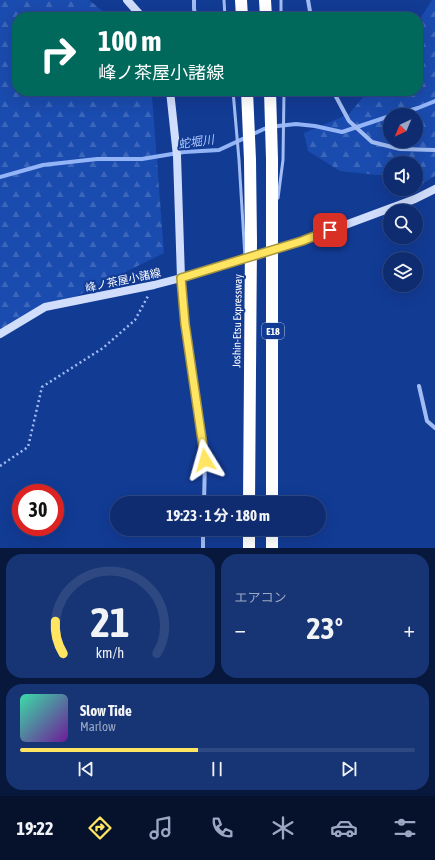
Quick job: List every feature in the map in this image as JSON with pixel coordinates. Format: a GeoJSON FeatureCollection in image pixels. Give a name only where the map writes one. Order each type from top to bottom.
{"type":"FeatureCollection","features":[{"type":"Feature","properties":{"kind":"highway"},"geometry":{"type":"LineString","coordinates":[[241,0],[242,12]]}},
{"type":"Feature","properties":{"kind":"highway"},"geometry":{"type":"LineString","coordinates":[[265,0],[266,12]]}},
{"type":"Feature","properties":{"kind":"highway","name":"Joshin-Etsu Expressway"},"geometry":{"type":"LineString","coordinates":[[247,96],[244,160],[251,241],[249,496]]}},
{"type":"Feature","properties":{"kind":"highway","name":"E18"},"geometry":{"type":"LineString","coordinates":[[271,97],[278,159],[272,234],[272,496]]}},
{"type":"Feature","properties":{"kind":"highway"},"geometry":{"type":"LineString","coordinates":[[249,536],[249,548]]}},
{"type":"Feature","properties":{"kind":"highway"},"geometry":{"type":"LineString","coordinates":[[272,536],[272,548]]}},
{"type":"Feature","properties":{"kind":"main road"},"geometry":{"type":"LineString","coordinates":[[128,0],[138,12]]}},
{"type":"Feature","properties":{"kind":"main road"},"geometry":{"type":"LineString","coordinates":[[170,96],[177,156],[181,278]]}},
{"type":"Feature","properties":{"kind":"main road","name":"峰ノ茶屋小諸線"},"geometry":{"type":"LineString","coordinates":[[0,334],[45,307],[154,285],[205,271],[302,241],[415,199],[435,189]]}},
{"type":"Feature","properties":{"kind":"street"},"geometry":{"type":"LineString","coordinates":[[194,0],[194,12]]}},
{"type":"Feature","properties":{"kind":"street"},"geometry":{"type":"LineString","coordinates":[[308,0],[309,12]]}},
{"type":"Feature","properties":{"kind":"street"},"geometry":{"type":"LineString","coordinates":[[336,96],[349,121],[372,142],[400,149],[435,150]]}},
{"type":"Feature","properties":{"kind":"street"},"geometry":{"type":"LineString","coordinates":[[181,278],[185,324],[205,460],[204,496]]}},
{"type":"Feature","properties":{"kind":"street"},"geometry":{"type":"LineString","coordinates":[[419,386],[427,421],[435,428]]}},
{"type":"Feature","properties":{"kind":"street"},"geometry":{"type":"LineString","coordinates":[[203,548],[204,536]]}},
{"type":"Feature","properties":{"kind":"lane"},"geometry":{"type":"LineString","coordinates":[[224,0],[225,12]]}},
{"type":"Feature","properties":{"kind":"lane"},"geometry":{"type":"LineString","coordinates":[[281,0],[282,12]]}},
{"type":"Feature","properties":{"kind":"lane"},"geometry":{"type":"LineString","coordinates":[[233,96],[234,110],[244,160],[245,262]]}},
{"type":"Feature","properties":{"kind":"lane"},"geometry":{"type":"LineString","coordinates":[[277,204],[278,159],[284,96]]}},
{"type":"Feature","properties":{"kind":"lane"},"geometry":{"type":"LineString","coordinates":[[272,234],[276,212]]}},
{"type":"Feature","properties":{"kind":"lane"},"geometry":{"type":"LineString","coordinates":[[247,286],[250,341]]}},
{"type":"Feature","properties":{"kind":"path"},"geometry":{"type":"LineString","coordinates":[[0,466],[28,447],[42,387],[103,348],[135,320],[154,285]]}},
{"type":"Feature","properties":{"kind":"green space"},"geometry":{"type":"Polygon","coordinates":[[[0,0],[89,0],[104,12],[12,12],[12,96],[152,96],[164,253],[0,334],[0,0]]]}},
{"type":"Feature","properties":{"kind":"green space"},"geometry":{"type":"Polygon","coordinates":[[[432,0],[435,0],[435,176],[423,183],[423,156],[383,156],[383,175],[340,171],[308,151],[304,133],[349,114],[364,96],[423,96],[423,14],[432,0]]]}},
{"type":"Feature","properties":{"kind":"waterway","name":"蛇堀川"},"geometry":{"type":"LineString","coordinates":[[418,108],[435,101]]}},
{"type":"Feature","properties":{"kind":"waterway","name":"蛇堀川"},"geometry":{"type":"LineString","coordinates":[[0,177],[43,165],[97,159],[142,159],[184,152],[219,150],[264,129],[278,126],[296,124],[315,126],[342,132],[383,118]]}},
{"type":"Feature","properties":{"kind":"route"},"geometry":{"type":"LineString","coordinates":[[205,460],[185,324],[181,278],[302,241],[330,230]]}}]}
